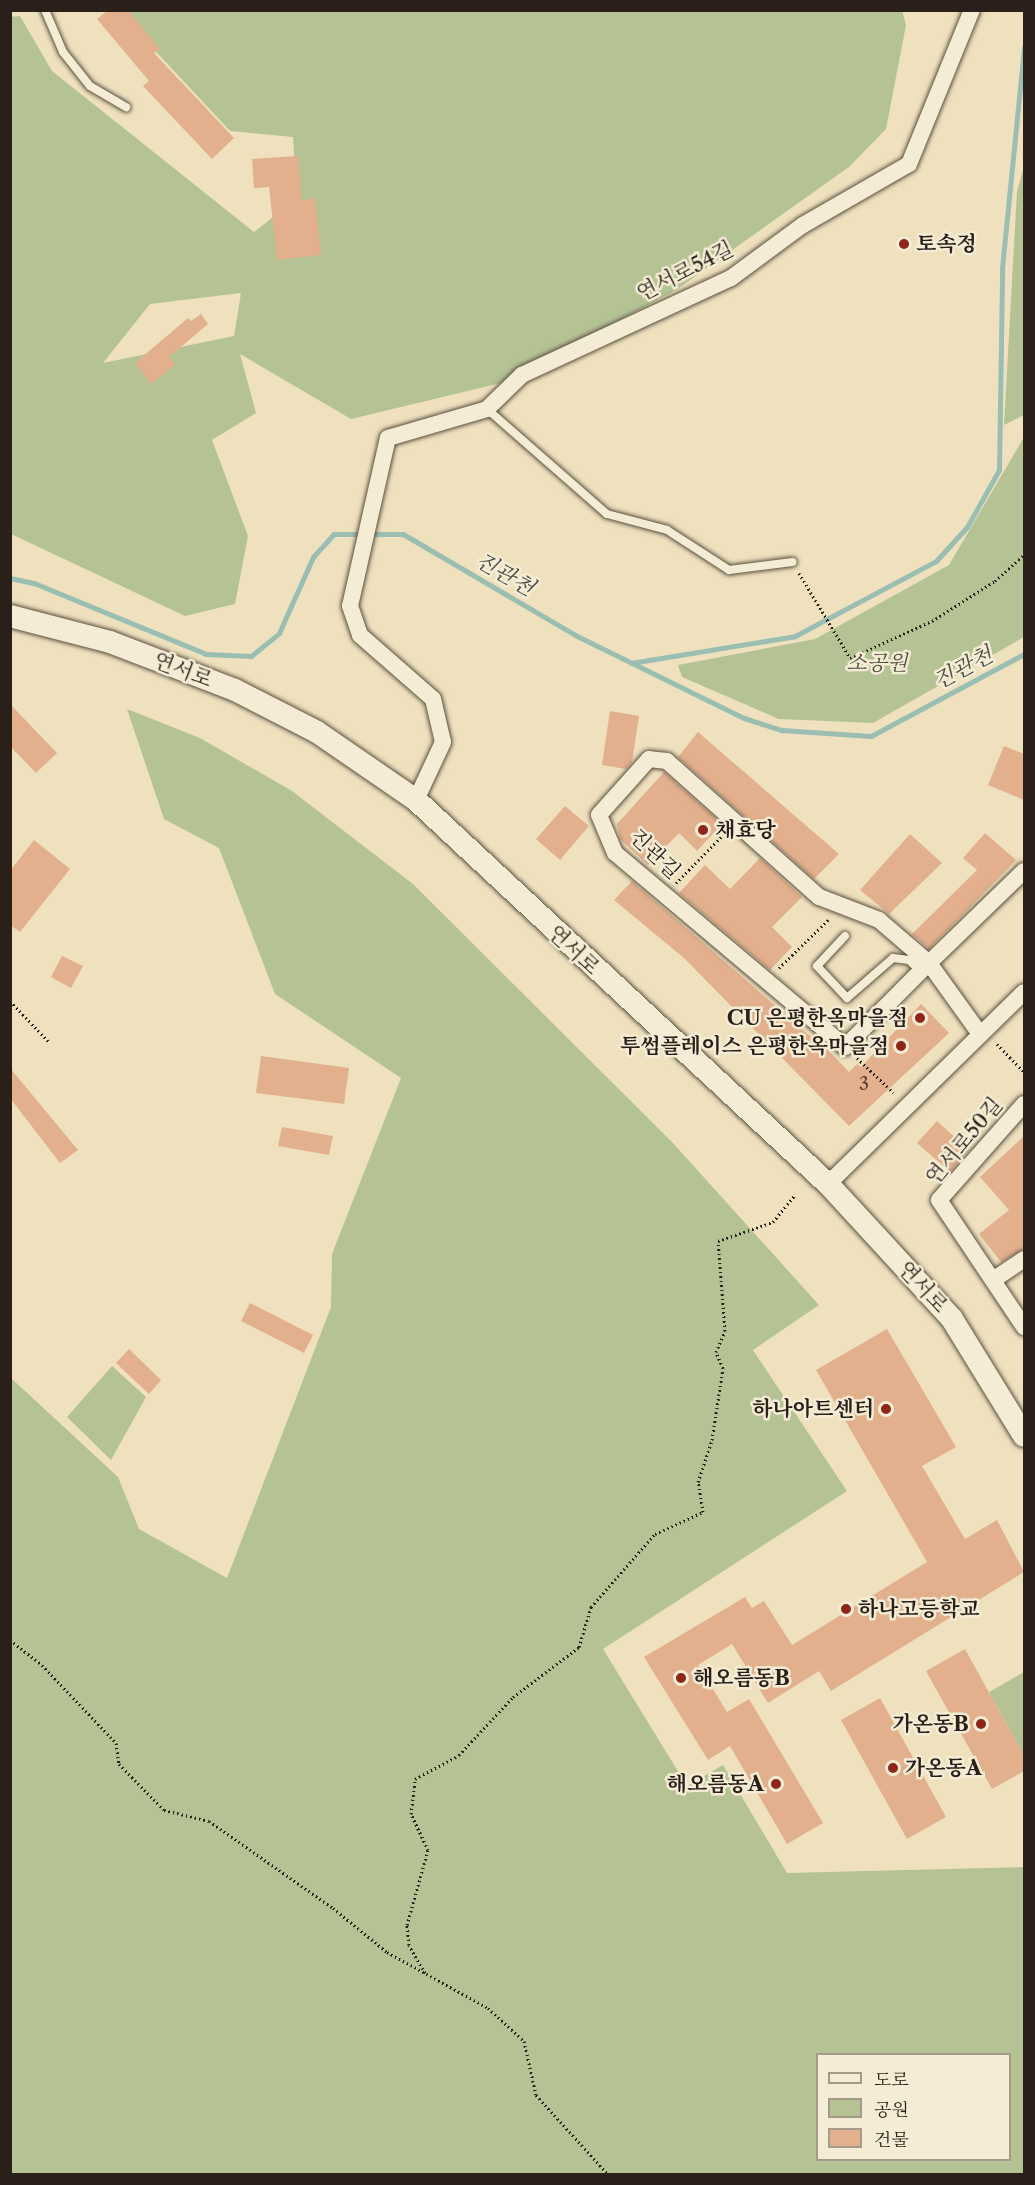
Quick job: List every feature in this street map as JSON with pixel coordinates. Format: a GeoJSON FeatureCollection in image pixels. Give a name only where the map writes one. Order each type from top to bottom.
{"type":"FeatureCollection","features":[{"type":"Feature","properties":{"kind":"main road","name":"연서로"},"geometry":{"type":"LineString","coordinates":[[10,616],[110,642],[235,690],[316,732],[416,800],[828,1184],[952,1319],[1024,1436]]}},
{"type":"Feature","properties":{"kind":"street","name":"연서로54길"},"geometry":{"type":"LineString","coordinates":[[416,800],[443,742],[433,699],[360,635],[350,606],[388,438],[487,409],[522,375],[731,278],[803,225],[909,164],[972,10]]}},
{"type":"Feature","properties":{"kind":"street","name":"진관길"},"geometry":{"type":"LineString","coordinates":[[844,1047],[615,853],[599,816],[649,759],[667,761],[819,897],[840,908],[879,920],[925,967],[980,1034]]}},
{"type":"Feature","properties":{"kind":"street"},"geometry":{"type":"LineString","coordinates":[[844,1047],[1024,871]]}},
{"type":"Feature","properties":{"kind":"street"},"geometry":{"type":"LineString","coordinates":[[828,1184],[1024,992]]}},
{"type":"Feature","properties":{"kind":"street","name":"연서로50길"},"geometry":{"type":"LineString","coordinates":[[1024,1104],[939,1200],[1024,1327]]}},
{"type":"Feature","properties":{"kind":"street"},"geometry":{"type":"LineString","coordinates":[[993,1280],[1024,1259]]}},
{"type":"Feature","properties":{"kind":"lane"},"geometry":{"type":"LineString","coordinates":[[45,10],[63,52],[90,86],[126,106]]}},
{"type":"Feature","properties":{"kind":"lane"},"geometry":{"type":"LineString","coordinates":[[487,409],[607,514],[667,530],[729,570],[792,562]]}},
{"type":"Feature","properties":{"kind":"lane"},"geometry":{"type":"LineString","coordinates":[[845,936],[817,966],[847,998],[893,958],[925,967]]}},
{"type":"Feature","properties":{"kind":"path"},"geometry":{"type":"LineString","coordinates":[[792,562],[849,658],[932,621],[994,581],[1024,555]]}},
{"type":"Feature","properties":{"kind":"path"},"geometry":{"type":"LineString","coordinates":[[664,895],[735,823]]}},
{"type":"Feature","properties":{"kind":"path"},"geometry":{"type":"LineString","coordinates":[[766,981],[840,908]]}},
{"type":"Feature","properties":{"kind":"path"},"geometry":{"type":"LineString","coordinates":[[10,1001],[50,1043]]}},
{"type":"Feature","properties":{"kind":"path"},"geometry":{"type":"LineString","coordinates":[[996,1042],[1024,1072]]}},
{"type":"Feature","properties":{"kind":"path"},"geometry":{"type":"LineString","coordinates":[[844,1047],[893,1092]]}},
{"type":"Feature","properties":{"kind":"path"},"geometry":{"type":"LineString","coordinates":[[425,1973],[409,1945],[407,1925],[428,1850],[411,1814],[415,1779],[459,1755],[513,1697],[579,1647],[591,1607],[655,1534],[703,1512],[698,1482],[712,1440],[723,1368],[716,1352],[725,1331],[718,1241],[773,1222],[796,1194]]}},
{"type":"Feature","properties":{"kind":"path"},"geometry":{"type":"LineString","coordinates":[[10,1640],[42,1665],[116,1743],[118,1764],[164,1810],[209,1821],[333,1908],[387,1952],[488,2008],[524,2041],[536,2096],[608,2175]]}},
{"type":"Feature","properties":{"kind":"green space"},"geometry":{"type":"Polygon","coordinates":[[[902,10],[906,25],[886,129],[849,167],[676,290],[501,383],[351,419],[240,354],[256,413],[212,440],[248,536],[235,604],[185,616],[11,534],[10,17],[20,16],[52,71],[254,232],[297,198],[293,137],[230,131],[118,11],[902,10]],[[241,293],[150,304],[103,363],[234,336],[241,293]]]}},
{"type":"Feature","properties":{"kind":"green space"},"geometry":{"type":"Polygon","coordinates":[[[1024,167],[1024,415],[1004,425],[1017,191],[1024,167]]]}},
{"type":"Feature","properties":{"kind":"green space","name":"소공원"},"geometry":{"type":"Polygon","coordinates":[[[1024,437],[1024,637],[873,723],[779,719],[682,677],[678,665],[815,639],[949,565],[1024,437]]]}},
{"type":"Feature","properties":{"kind":"green space"},"geometry":{"type":"Polygon","coordinates":[[[127,709],[200,738],[292,791],[413,884],[672,1142],[819,1305],[753,1350],[847,1491],[603,1649],[687,1786],[723,1765],[787,1873],[1024,1867],[1024,2174],[11,2174],[11,1378],[118,1477],[139,1529],[227,1578],[331,1307],[332,1254],[401,1078],[275,994],[219,848],[164,819],[127,709]]]}},
{"type":"Feature","properties":{"kind":"green space"},"geometry":{"type":"Polygon","coordinates":[[[112,1366],[146,1397],[111,1460],[67,1417],[112,1366]]]}},
{"type":"Feature","properties":{"kind":"green space"},"geometry":{"type":"Polygon","coordinates":[[[1024,1672],[1024,1756],[989,1692],[1024,1672]]]}},
{"type":"Feature","properties":{"kind":"building"},"geometry":{"type":"Polygon","coordinates":[[[108,10],[128,10],[160,49],[154,53],[234,138],[212,159],[143,86],[149,81],[97,19],[108,10]]]}},
{"type":"Feature","properties":{"kind":"building"},"geometry":{"type":"Polygon","coordinates":[[[298,156],[302,200],[315,198],[321,255],[277,260],[269,187],[254,188],[252,159],[298,156]]]}},
{"type":"Feature","properties":{"kind":"building"},"geometry":{"type":"Polygon","coordinates":[[[201,314],[208,324],[169,357],[175,365],[151,384],[135,363],[188,318],[191,321],[201,314]]]}},
{"type":"Feature","properties":{"kind":"building"},"geometry":{"type":"Polygon","coordinates":[[[10,704],[57,753],[36,773],[10,746],[10,704]]]}},
{"type":"Feature","properties":{"kind":"building"},"geometry":{"type":"Polygon","coordinates":[[[610,711],[639,716],[632,762],[626,769],[602,765],[610,711]]]}},
{"type":"Feature","properties":{"kind":"building"},"geometry":{"type":"Polygon","coordinates":[[[698,732],[839,854],[814,879],[678,757],[698,732]]]}},
{"type":"Feature","properties":{"kind":"building"},"geometry":{"type":"Polygon","coordinates":[[[1004,746],[1024,754],[1024,800],[988,785],[1004,746]]]}},
{"type":"Feature","properties":{"kind":"building"},"geometry":{"type":"Polygon","coordinates":[[[664,772],[722,824],[697,851],[679,833],[648,865],[620,839],[617,824],[664,772]]]}},
{"type":"Feature","properties":{"kind":"building"},"geometry":{"type":"Polygon","coordinates":[[[565,806],[589,826],[560,860],[536,839],[565,806]]]}},
{"type":"Feature","properties":{"kind":"building"},"geometry":{"type":"Polygon","coordinates":[[[985,833],[1016,860],[929,949],[912,934],[977,870],[963,858],[985,833]]]}},
{"type":"Feature","properties":{"kind":"building"},"geometry":{"type":"Polygon","coordinates":[[[910,834],[942,863],[889,914],[860,890],[910,834]]]}},
{"type":"Feature","properties":{"kind":"building"},"geometry":{"type":"Polygon","coordinates":[[[34,840],[70,869],[20,932],[10,925],[10,871],[34,840]]]}},
{"type":"Feature","properties":{"kind":"building"},"geometry":{"type":"Polygon","coordinates":[[[760,858],[802,897],[772,927],[792,947],[770,970],[679,893],[705,865],[730,889],[760,858]]]}},
{"type":"Feature","properties":{"kind":"building"},"geometry":{"type":"Polygon","coordinates":[[[632,881],[811,1037],[813,1034],[849,1072],[857,1064],[861,1067],[921,1004],[949,1033],[849,1126],[684,958],[614,900],[632,881]]]}},
{"type":"Feature","properties":{"kind":"building"},"geometry":{"type":"Polygon","coordinates":[[[62,956],[83,966],[71,988],[51,977],[62,956]]]}},
{"type":"Feature","properties":{"kind":"building"},"geometry":{"type":"Polygon","coordinates":[[[261,1056],[349,1068],[344,1104],[256,1093],[261,1056]]]}},
{"type":"Feature","properties":{"kind":"building"},"geometry":{"type":"Polygon","coordinates":[[[10,1068],[78,1150],[60,1163],[10,1098],[10,1068]]]}},
{"type":"Feature","properties":{"kind":"building"},"geometry":{"type":"Polygon","coordinates":[[[937,1121],[969,1150],[950,1172],[917,1143],[937,1121]]]}},
{"type":"Feature","properties":{"kind":"building"},"geometry":{"type":"Polygon","coordinates":[[[282,1127],[333,1136],[329,1155],[278,1146],[282,1127]]]}},
{"type":"Feature","properties":{"kind":"building"},"geometry":{"type":"Polygon","coordinates":[[[1024,1136],[1024,1249],[1001,1262],[979,1234],[1009,1210],[980,1177],[1024,1136]]]}},
{"type":"Feature","properties":{"kind":"building"},"geometry":{"type":"Polygon","coordinates":[[[250,1303],[313,1335],[304,1353],[241,1321],[250,1303]]]}},
{"type":"Feature","properties":{"kind":"building"},"geometry":{"type":"Polygon","coordinates":[[[887,1329],[956,1447],[922,1466],[965,1539],[997,1520],[1024,1572],[831,1691],[819,1671],[768,1703],[732,1644],[698,1665],[727,1712],[749,1699],[823,1823],[787,1844],[730,1746],[708,1760],[644,1657],[745,1597],[752,1608],[764,1601],[792,1645],[927,1562],[816,1370],[887,1329]]]}},
{"type":"Feature","properties":{"kind":"building"},"geometry":{"type":"Polygon","coordinates":[[[129,1349],[161,1380],[149,1394],[116,1363],[129,1349]]]}},
{"type":"Feature","properties":{"kind":"building","name":"가온동B"},"geometry":{"type":"Polygon","coordinates":[[[965,1649],[1024,1756],[1024,1771],[992,1789],[926,1671],[965,1649]]]}},
{"type":"Feature","properties":{"kind":"building","name":"가온동A"},"geometry":{"type":"Polygon","coordinates":[[[880,1698],[946,1817],[907,1839],[841,1720],[880,1698]]]}},
{"type":"Feature","properties":{"kind":"waterway"},"geometry":{"type":"LineString","coordinates":[[631,663],[795,636],[936,561],[967,527],[999,470],[1002,268],[1024,47]]}},
{"type":"Feature","properties":{"kind":"waterway","name":"진관천"},"geometry":{"type":"LineString","coordinates":[[10,578],[34,583],[206,654],[251,656],[279,633],[313,557],[334,534],[403,534],[575,635],[744,718],[782,730],[871,736],[1024,654]]}},
{"type":"Feature","properties":{"kind":"place","name":"토속정"},"geometry":{"type":"Point","coordinates":[904,244]}},
{"type":"Feature","properties":{"kind":"place","name":"채효당"},"geometry":{"type":"Point","coordinates":[703,830]}},
{"type":"Feature","properties":{"kind":"place","name":"CU 은평한옥마을점"},"geometry":{"type":"Point","coordinates":[920,1018]}},
{"type":"Feature","properties":{"kind":"place","name":"투썸플레이스 은평한옥마을점"},"geometry":{"type":"Point","coordinates":[901,1046]}},
{"type":"Feature","properties":{"kind":"place","name":"하나아트센터"},"geometry":{"type":"Point","coordinates":[886,1409]}},
{"type":"Feature","properties":{"kind":"place","name":"하나고등학교"},"geometry":{"type":"Point","coordinates":[846,1609]}},
{"type":"Feature","properties":{"kind":"place","name":"해오름동B"},"geometry":{"type":"Point","coordinates":[681,1678]}},
{"type":"Feature","properties":{"kind":"place","name":"가온동B"},"geometry":{"type":"Point","coordinates":[981,1724]}},
{"type":"Feature","properties":{"kind":"place","name":"가온동A"},"geometry":{"type":"Point","coordinates":[893,1768]}},
{"type":"Feature","properties":{"kind":"place","name":"해오름동A"},"geometry":{"type":"Point","coordinates":[776,1784]}}]}
